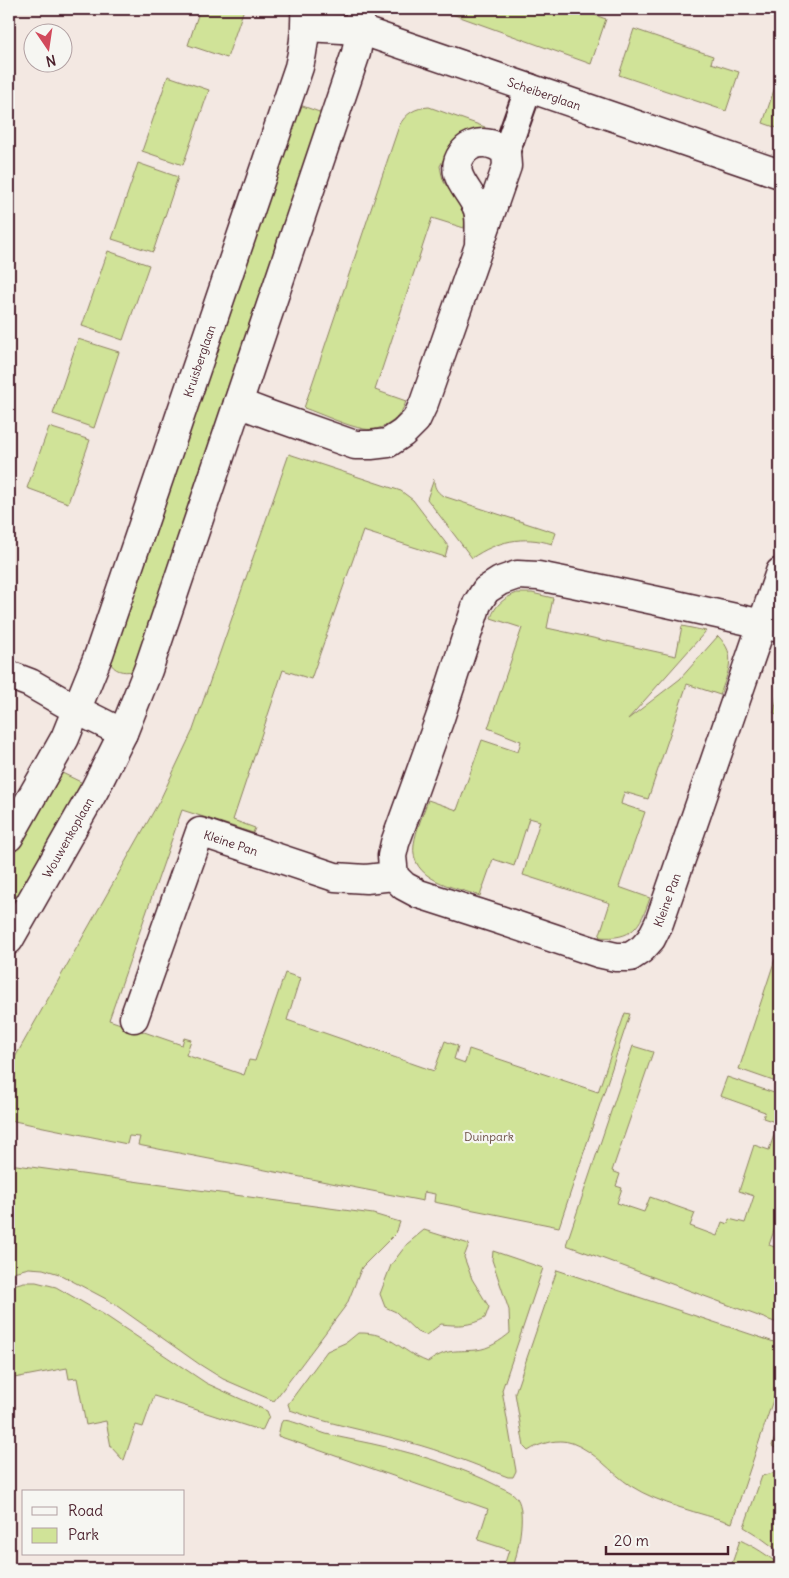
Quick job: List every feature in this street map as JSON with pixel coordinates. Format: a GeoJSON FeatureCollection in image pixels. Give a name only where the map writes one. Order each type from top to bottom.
{"type":"FeatureCollection","features":[{"type":"Feature","properties":{"kind":"street","name":"Scheiberglaan"},"geometry":{"type":"LineString","coordinates":[[306,18],[360,19],[528,87],[780,174]]}},
{"type":"Feature","properties":{"kind":"street","name":"Kruisberglaan"},"geometry":{"type":"LineString","coordinates":[[77,710],[99,654],[296,77],[304,47],[306,18]]}},
{"type":"Feature","properties":{"kind":"street"},"geometry":{"type":"LineString","coordinates":[[9,676],[30,683],[123,734],[148,670],[356,53],[360,19]]}},
{"type":"Feature","properties":{"kind":"street"},"geometry":{"type":"LineString","coordinates":[[238,402],[355,445],[388,443],[403,433],[416,420],[424,403],[507,166],[506,152],[528,87]]}},
{"type":"Feature","properties":{"kind":"street"},"geometry":{"type":"LineString","coordinates":[[479,245],[480,220],[478,209],[458,177],[458,162],[466,148],[476,143],[498,146],[506,152]]}},
{"type":"Feature","properties":{"kind":"street","name":"Kleine Pan"},"geometry":{"type":"LineString","coordinates":[[134,1018],[200,832],[335,877],[366,879],[394,876],[404,886],[419,894],[598,953],[616,957],[630,957],[642,949],[651,940],[660,923],[771,626],[780,572]]}},
{"type":"Feature","properties":{"kind":"street"},"geometry":{"type":"LineString","coordinates":[[394,876],[392,856],[395,843],[440,718],[476,604],[486,590],[500,581],[517,575],[538,576],[771,626]]}},
{"type":"Feature","properties":{"kind":"street"},"geometry":{"type":"LineString","coordinates":[[9,837],[65,738],[77,710]]}},
{"type":"Feature","properties":{"kind":"street","name":"Wouwenkoplaan"},"geometry":{"type":"LineString","coordinates":[[9,940],[95,790],[123,734]]}},
{"type":"Feature","properties":{"kind":"green space"},"geometry":{"type":"Polygon","coordinates":[[[200,9],[244,9],[227,58],[188,45],[200,9]]]}},
{"type":"Feature","properties":{"kind":"green space"},"geometry":{"type":"Polygon","coordinates":[[[438,9],[578,9],[606,19],[591,64],[438,9]]]}},
{"type":"Feature","properties":{"kind":"green space"},"geometry":{"type":"Polygon","coordinates":[[[634,29],[713,56],[711,63],[739,72],[726,111],[619,75],[634,29]]]}},
{"type":"Feature","properties":{"kind":"green space"},"geometry":{"type":"Polygon","coordinates":[[[168,76],[209,90],[183,165],[142,151],[168,76]]]}},
{"type":"Feature","properties":{"kind":"green space"},"geometry":{"type":"Polygon","coordinates":[[[778,78],[780,79],[780,129],[763,123],[778,78]]]}},
{"type":"Feature","properties":{"kind":"green space"},"geometry":{"type":"Polygon","coordinates":[[[297,104],[325,114],[136,667],[133,671],[119,671],[110,662],[297,104]]]}},
{"type":"Feature","properties":{"kind":"green space"},"geometry":{"type":"Polygon","coordinates":[[[429,107],[485,127],[482,133],[451,146],[440,166],[444,182],[463,214],[464,228],[432,218],[375,390],[406,401],[404,407],[396,419],[390,423],[378,428],[364,429],[342,423],[304,408],[399,126],[411,112],[429,107]]]}},
{"type":"Feature","properties":{"kind":"green space"},"geometry":{"type":"Polygon","coordinates":[[[138,163],[178,177],[153,252],[112,239],[138,163]]]}},
{"type":"Feature","properties":{"kind":"green space"},"geometry":{"type":"Polygon","coordinates":[[[108,251],[149,265],[123,340],[82,326],[108,251]]]}},
{"type":"Feature","properties":{"kind":"green space"},"geometry":{"type":"Polygon","coordinates":[[[78,339],[119,352],[94,428],[53,414],[78,339]]]}},
{"type":"Feature","properties":{"kind":"green space"},"geometry":{"type":"Polygon","coordinates":[[[49,427],[90,440],[68,503],[27,488],[49,427]]]}},
{"type":"Feature","properties":{"kind":"green space","name":"Duinpark"},"geometry":{"type":"Polygon","coordinates":[[[289,454],[401,491],[413,500],[448,546],[445,557],[363,531],[311,679],[283,670],[233,820],[255,828],[253,833],[182,810],[109,1020],[182,1045],[184,1038],[191,1040],[186,1055],[244,1075],[249,1060],[255,1061],[285,973],[300,978],[287,1020],[434,1071],[445,1041],[458,1046],[454,1059],[465,1063],[469,1049],[598,1092],[625,1013],[630,1014],[559,1227],[434,1202],[435,1194],[424,1192],[423,1201],[138,1145],[140,1137],[129,1136],[127,1144],[9,1120],[9,1068],[160,800],[193,730],[289,454]]]}},
{"type":"Feature","properties":{"kind":"green space"},"geometry":{"type":"Polygon","coordinates":[[[434,479],[436,489],[443,496],[556,533],[552,544],[531,540],[510,541],[491,547],[472,558],[427,499],[434,479]]]}},
{"type":"Feature","properties":{"kind":"green space"},"geometry":{"type":"Polygon","coordinates":[[[517,593],[532,593],[553,598],[547,628],[676,656],[682,626],[706,631],[628,719],[680,679],[718,636],[728,650],[730,657],[728,671],[720,695],[687,684],[648,799],[624,792],[621,804],[645,812],[619,887],[650,898],[643,917],[634,930],[627,934],[599,937],[610,903],[523,875],[540,821],[529,818],[514,866],[493,859],[480,896],[447,885],[426,874],[414,856],[415,839],[428,800],[457,810],[482,740],[518,752],[521,741],[488,728],[522,628],[491,618],[501,602],[517,593]]]}},
{"type":"Feature","properties":{"kind":"green space"},"geometry":{"type":"Polygon","coordinates":[[[780,688],[780,716],[774,713],[780,688]]]}},
{"type":"Feature","properties":{"kind":"green space"},"geometry":{"type":"Polygon","coordinates":[[[58,771],[85,784],[9,918],[9,857],[58,771]]]}},
{"type":"Feature","properties":{"kind":"green space"},"geometry":{"type":"Polygon","coordinates":[[[780,944],[780,1081],[779,1083],[739,1069],[780,944]]]}},
{"type":"Feature","properties":{"kind":"green space"},"geometry":{"type":"Polygon","coordinates":[[[633,1046],[653,1052],[612,1171],[620,1174],[616,1186],[622,1188],[617,1203],[644,1212],[650,1197],[695,1213],[690,1226],[717,1236],[722,1222],[728,1224],[729,1219],[745,1223],[754,1196],[739,1191],[754,1145],[769,1150],[778,1123],[763,1118],[765,1112],[720,1096],[727,1077],[780,1095],[780,1213],[769,1245],[780,1249],[780,1324],[566,1245],[633,1046]]]}},
{"type":"Feature","properties":{"kind":"green space"},"geometry":{"type":"Polygon","coordinates":[[[9,1164],[373,1214],[400,1222],[396,1233],[362,1267],[347,1304],[274,1401],[223,1379],[110,1301],[59,1274],[43,1269],[29,1268],[9,1273],[9,1164]]]}},
{"type":"Feature","properties":{"kind":"green space"},"geometry":{"type":"Polygon","coordinates":[[[424,1230],[469,1244],[464,1257],[472,1279],[489,1307],[485,1318],[464,1325],[441,1324],[426,1335],[417,1332],[396,1312],[385,1307],[380,1294],[391,1265],[407,1244],[424,1230]]]}},
{"type":"Feature","properties":{"kind":"green space"},"geometry":{"type":"Polygon","coordinates":[[[493,1251],[543,1268],[502,1390],[516,1471],[513,1477],[508,1477],[421,1446],[290,1410],[288,1404],[327,1351],[347,1342],[358,1333],[387,1339],[428,1362],[441,1354],[485,1348],[510,1333],[509,1310],[492,1260],[493,1251]]]}},
{"type":"Feature","properties":{"kind":"green space"},"geometry":{"type":"Polygon","coordinates":[[[557,1270],[780,1344],[780,1379],[732,1523],[680,1508],[642,1492],[624,1481],[588,1451],[572,1443],[561,1441],[549,1442],[528,1451],[524,1447],[515,1393],[557,1270]]]}},
{"type":"Feature","properties":{"kind":"green space"},"geometry":{"type":"Polygon","coordinates":[[[24,1282],[36,1282],[56,1287],[103,1314],[206,1383],[267,1411],[269,1416],[262,1431],[154,1396],[143,1427],[136,1425],[124,1460],[122,1459],[111,1447],[106,1421],[86,1425],[77,1378],[69,1379],[67,1368],[9,1379],[9,1286],[24,1282]]]}},
{"type":"Feature","properties":{"kind":"green space"},"geometry":{"type":"Polygon","coordinates":[[[283,1420],[326,1434],[386,1447],[429,1459],[457,1468],[511,1492],[517,1498],[521,1513],[520,1533],[513,1569],[503,1569],[509,1550],[478,1540],[488,1509],[278,1436],[283,1420]]]}},
{"type":"Feature","properties":{"kind":"green space"},"geometry":{"type":"Polygon","coordinates":[[[780,1422],[780,1451],[772,1446],[780,1422]]]}},
{"type":"Feature","properties":{"kind":"green space"},"geometry":{"type":"Polygon","coordinates":[[[776,1472],[780,1474],[780,1552],[744,1527],[762,1476],[776,1472]]]}},
{"type":"Feature","properties":{"kind":"green space"},"geometry":{"type":"Polygon","coordinates":[[[740,1540],[766,1555],[780,1566],[780,1569],[730,1569],[740,1540]]]}}]}
